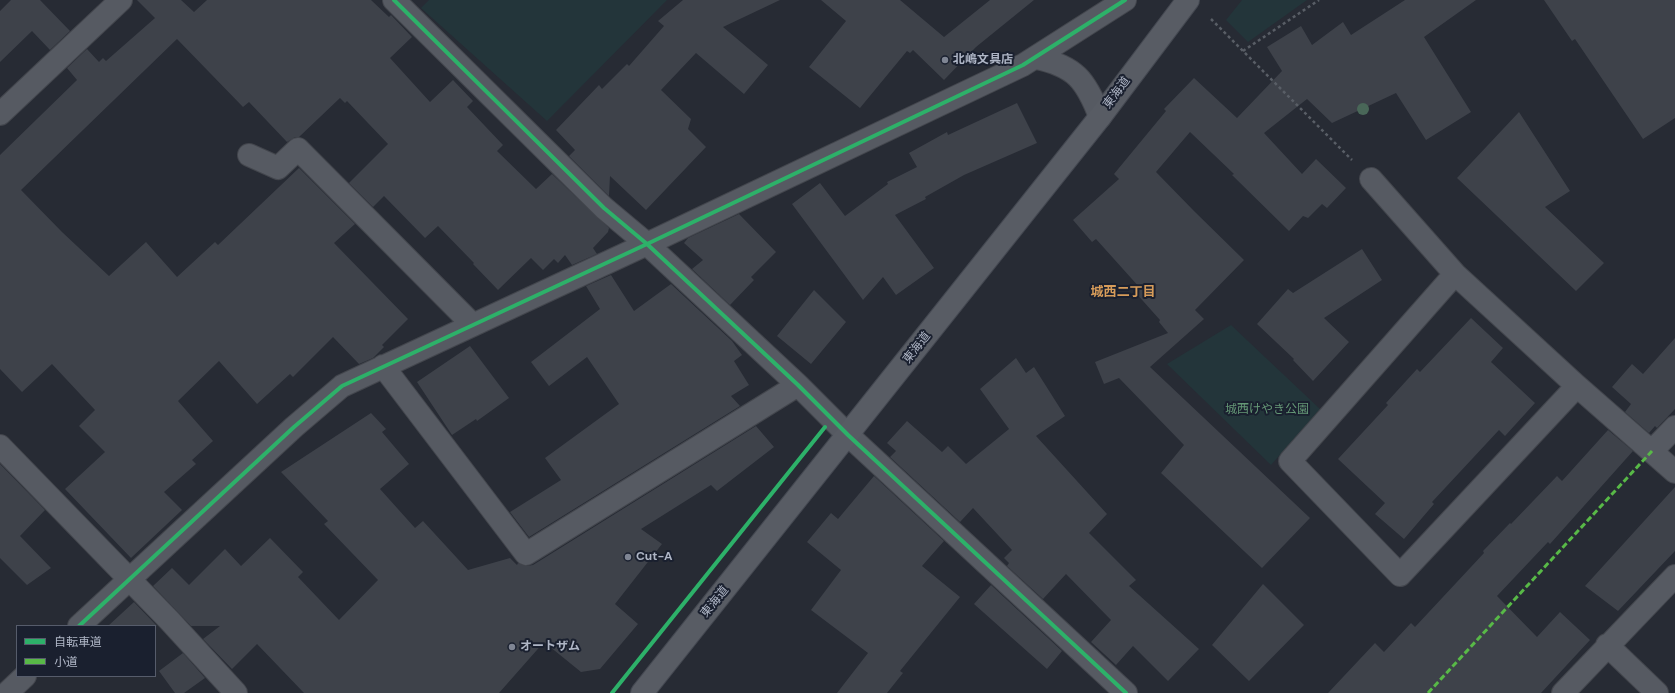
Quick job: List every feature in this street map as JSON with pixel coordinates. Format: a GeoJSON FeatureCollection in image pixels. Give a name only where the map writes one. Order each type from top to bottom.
{"type":"FeatureCollection","features":[{"type":"Feature","properties":{"kind":"main road","name":"東海道"},"geometry":{"type":"LineString","coordinates":[[642,693],[1100,117],[1188,0]]}},
{"type":"Feature","properties":{"kind":"street"},"geometry":{"type":"LineString","coordinates":[[0,114],[121,0]]}},
{"type":"Feature","properties":{"kind":"street"},"geometry":{"type":"LineString","coordinates":[[394,0],[604,208],[647,244],[798,385],[848,435],[1126,693]]}},
{"type":"Feature","properties":{"kind":"street"},"geometry":{"type":"LineString","coordinates":[[80,625],[294,427],[342,386],[647,244],[1023,65],[1125,0]]}},
{"type":"Feature","properties":{"kind":"street"},"geometry":{"type":"LineString","coordinates":[[1036,58],[1056,62],[1070,71],[1085,84],[1093,98],[1100,117]]}},
{"type":"Feature","properties":{"kind":"street"},"geometry":{"type":"LineString","coordinates":[[249,155],[278,168],[298,149],[472,325]]}},
{"type":"Feature","properties":{"kind":"street"},"geometry":{"type":"LineString","coordinates":[[1371,180],[1455,274],[1577,386],[1675,472]]}},
{"type":"Feature","properties":{"kind":"street"},"geometry":{"type":"LineString","coordinates":[[1455,274],[1290,461],[1400,575],[1577,386]]}},
{"type":"Feature","properties":{"kind":"street"},"geometry":{"type":"LineString","coordinates":[[383,366],[526,554],[798,385]]}},
{"type":"Feature","properties":{"kind":"street"},"geometry":{"type":"LineString","coordinates":[[1652,451],[1675,427]]}},
{"type":"Feature","properties":{"kind":"street"},"geometry":{"type":"LineString","coordinates":[[0,446],[169,620],[236,693]]}},
{"type":"Feature","properties":{"kind":"street"},"geometry":{"type":"LineString","coordinates":[[1563,693],[1607,645],[1675,576]]}},
{"type":"Feature","properties":{"kind":"street"},"geometry":{"type":"LineString","coordinates":[[1607,645],[1657,693]]}},
{"type":"Feature","properties":{"kind":"street"},"geometry":{"type":"LineString","coordinates":[[7,693],[24,677]]}},
{"type":"Feature","properties":{"kind":"path"},"geometry":{"type":"LineString","coordinates":[[1243,51],[1319,0]]}},
{"type":"Feature","properties":{"kind":"path"},"geometry":{"type":"LineString","coordinates":[[1211,19],[1371,180]]}},
{"type":"Feature","properties":{"kind":"green space"},"geometry":{"type":"Polygon","coordinates":[[[429,0],[667,0],[547,121],[421,8],[429,0]]]}},
{"type":"Feature","properties":{"kind":"green space"},"geometry":{"type":"Polygon","coordinates":[[[1242,0],[1307,0],[1248,42],[1226,20],[1242,0]]]}},
{"type":"Feature","properties":{"kind":"green space","name":"城西けやき公園"},"geometry":{"type":"Polygon","coordinates":[[[1231,325],[1320,409],[1271,465],[1167,364],[1231,325]]]}},
{"type":"Feature","properties":{"kind":"building"},"geometry":{"type":"Polygon","coordinates":[[[11,0],[40,0],[70,31],[50,50],[32,31],[0,62],[0,11],[11,0]]]}},
{"type":"Feature","properties":{"kind":"building"},"geometry":{"type":"Polygon","coordinates":[[[137,0],[181,0],[194,12],[207,0],[371,0],[389,17],[391,15],[412,37],[390,58],[430,102],[453,80],[473,101],[467,107],[503,145],[497,151],[536,189],[552,174],[609,228],[608,232],[593,248],[597,254],[572,265],[565,255],[558,263],[554,259],[543,270],[531,258],[498,290],[438,226],[425,238],[384,196],[373,207],[349,183],[388,144],[347,101],[345,103],[340,98],[299,137],[295,137],[287,142],[249,102],[243,107],[177,39],[21,190],[62,232],[109,276],[146,242],[177,277],[215,242],[218,245],[299,168],[355,224],[334,243],[408,319],[382,345],[384,347],[373,358],[359,364],[333,337],[293,377],[290,374],[257,404],[219,361],[178,401],[213,441],[192,460],[196,464],[164,492],[182,510],[131,558],[65,489],[105,452],[79,426],[95,410],[52,364],[22,392],[0,369],[0,155],[77,80],[67,68],[87,49],[99,62],[103,58],[106,61],[155,18],[137,0]]]}},
{"type":"Feature","properties":{"kind":"building"},"geometry":{"type":"Polygon","coordinates":[[[683,0],[780,0],[723,27],[768,65],[744,94],[696,53],[661,90],[691,119],[688,129],[706,147],[646,210],[610,176],[609,196],[569,156],[575,150],[556,130],[599,85],[602,89],[627,64],[629,66],[664,26],[658,21],[683,0]]]}},
{"type":"Feature","properties":{"kind":"building"},"geometry":{"type":"Polygon","coordinates":[[[821,0],[900,0],[944,37],[990,0],[1034,0],[976,47],[944,80],[913,50],[910,53],[907,51],[860,108],[809,67],[846,21],[821,0]]]}},
{"type":"Feature","properties":{"kind":"building"},"geometry":{"type":"Polygon","coordinates":[[[1405,0],[1476,0],[1424,37],[1471,112],[1426,140],[1396,93],[1332,123],[1307,99],[1264,133],[1302,174],[1316,159],[1346,188],[1327,208],[1322,204],[1308,218],[1303,216],[1289,231],[1232,175],[1234,174],[1190,132],[1156,172],[1244,260],[1195,310],[1204,319],[1150,367],[1310,518],[1262,568],[1161,473],[1184,445],[1119,378],[1104,384],[1095,362],[1168,333],[1159,322],[1160,320],[1135,292],[1140,288],[1096,239],[1092,242],[1073,220],[1119,179],[1114,174],[1166,111],[1164,109],[1194,78],[1237,118],[1282,71],[1267,47],[1301,26],[1312,45],[1343,22],[1351,35],[1405,0]]]}},
{"type":"Feature","properties":{"kind":"building"},"geometry":{"type":"Polygon","coordinates":[[[1544,0],[1675,0],[1675,118],[1643,139],[1575,39],[1572,41],[1544,0]]]}},
{"type":"Feature","properties":{"kind":"building"},"geometry":{"type":"Polygon","coordinates":[[[1017,103],[1037,143],[964,175],[925,197],[926,199],[895,215],[934,268],[896,295],[883,277],[863,300],[792,204],[820,183],[845,216],[888,184],[887,182],[917,167],[909,153],[947,132],[948,135],[1017,103]]]}},
{"type":"Feature","properties":{"kind":"building"},"geometry":{"type":"Polygon","coordinates":[[[1519,112],[1570,191],[1545,207],[1604,263],[1576,291],[1457,178],[1519,112]]]}},
{"type":"Feature","properties":{"kind":"building"},"geometry":{"type":"Polygon","coordinates":[[[739,214],[776,252],[751,277],[754,280],[730,305],[692,269],[703,260],[684,243],[688,238],[739,214]]]}},
{"type":"Feature","properties":{"kind":"building"},"geometry":{"type":"Polygon","coordinates":[[[1362,249],[1382,280],[1324,318],[1349,342],[1313,381],[1293,360],[1294,359],[1257,324],[1288,289],[1293,293],[1362,249]]]}},
{"type":"Feature","properties":{"kind":"building"},"geometry":{"type":"Polygon","coordinates":[[[611,275],[634,311],[671,284],[732,341],[742,355],[734,361],[749,385],[731,396],[740,406],[529,537],[510,512],[561,480],[545,458],[619,404],[587,357],[549,386],[531,362],[600,309],[586,286],[611,275]]]}},
{"type":"Feature","properties":{"kind":"building"},"geometry":{"type":"Polygon","coordinates":[[[814,290],[846,322],[811,364],[777,336],[814,290]]]}},
{"type":"Feature","properties":{"kind":"building"},"geometry":{"type":"Polygon","coordinates":[[[1471,318],[1503,348],[1491,362],[1535,403],[1505,436],[1499,430],[1432,502],[1434,504],[1404,539],[1375,514],[1385,503],[1338,459],[1388,405],[1386,403],[1417,369],[1420,372],[1471,318]]]}},
{"type":"Feature","properties":{"kind":"building"},"geometry":{"type":"Polygon","coordinates":[[[1675,338],[1675,409],[1657,428],[1655,426],[1649,433],[1625,412],[1631,404],[1612,387],[1632,364],[1643,374],[1675,338]]]}},
{"type":"Feature","properties":{"kind":"building"},"geometry":{"type":"Polygon","coordinates":[[[470,346],[509,398],[477,421],[476,419],[452,435],[417,382],[470,346]]]}},
{"type":"Feature","properties":{"kind":"building"},"geometry":{"type":"Polygon","coordinates":[[[1016,358],[1026,373],[1034,367],[1065,416],[1036,436],[1107,514],[1089,533],[1136,580],[1129,586],[1199,649],[1168,681],[1133,646],[1116,665],[1091,642],[1111,620],[1066,574],[1043,599],[1007,566],[1009,563],[1004,558],[1012,550],[973,508],[960,522],[890,457],[896,451],[887,443],[907,421],[942,452],[948,446],[966,464],[1009,429],[980,389],[1016,358]]]}},
{"type":"Feature","properties":{"kind":"building"},"geometry":{"type":"Polygon","coordinates":[[[371,413],[386,429],[382,432],[409,464],[380,489],[415,528],[423,521],[468,570],[510,558],[517,565],[518,563],[526,566],[533,565],[756,426],[774,447],[717,491],[711,485],[641,529],[662,544],[615,604],[638,624],[600,669],[581,672],[544,642],[499,693],[304,693],[257,644],[232,669],[203,639],[220,626],[191,626],[153,586],[172,568],[189,585],[225,549],[241,566],[270,538],[303,572],[298,577],[339,620],[378,580],[324,524],[328,521],[281,472],[371,413]]]}},
{"type":"Feature","properties":{"kind":"building"},"geometry":{"type":"Polygon","coordinates":[[[1608,430],[1633,451],[1550,544],[1548,542],[1497,596],[1537,637],[1560,612],[1590,640],[1541,693],[1328,693],[1375,643],[1384,652],[1411,623],[1415,627],[1510,523],[1511,524],[1557,476],[1562,481],[1608,430]]]}},
{"type":"Feature","properties":{"kind":"building"},"geometry":{"type":"Polygon","coordinates":[[[0,464],[45,510],[20,536],[51,568],[27,585],[0,558],[0,464]]]}},
{"type":"Feature","properties":{"kind":"building"},"geometry":{"type":"Polygon","coordinates":[[[874,476],[944,541],[922,566],[960,597],[900,671],[903,673],[887,693],[837,693],[868,653],[811,610],[841,570],[807,542],[831,513],[838,519],[874,476]]]}},
{"type":"Feature","properties":{"kind":"building"},"geometry":{"type":"Polygon","coordinates":[[[1675,487],[1675,551],[1618,611],[1585,586],[1675,487]]]}},
{"type":"Feature","properties":{"kind":"building"},"geometry":{"type":"Polygon","coordinates":[[[1263,584],[1304,625],[1249,681],[1212,645],[1263,584]]]}},
{"type":"Feature","properties":{"kind":"building"},"geometry":{"type":"Polygon","coordinates":[[[991,585],[1062,651],[1047,669],[974,604],[991,585]]]}},
{"type":"Feature","properties":{"kind":"building"},"geometry":{"type":"Polygon","coordinates":[[[134,602],[157,626],[156,625],[109,625],[134,602]]]}},
{"type":"Feature","properties":{"kind":"building"},"geometry":{"type":"Polygon","coordinates":[[[183,653],[205,678],[184,693],[175,693],[159,671],[183,653]]]}},
{"type":"Feature","properties":{"kind":"marked path"},"geometry":{"type":"LineString","coordinates":[[1428,693],[1652,451]]}},
{"type":"Feature","properties":{"kind":"cycle path"},"geometry":{"type":"LineString","coordinates":[[394,0],[604,208],[647,244],[798,385],[848,435],[1126,693]]}},
{"type":"Feature","properties":{"kind":"cycle path"},"geometry":{"type":"LineString","coordinates":[[80,625],[294,427],[342,386],[647,244],[1023,65],[1125,0]]}},
{"type":"Feature","properties":{"kind":"cycle path"},"geometry":{"type":"LineString","coordinates":[[612,693],[825,427]]}},
{"type":"Feature","properties":{"kind":"place","name":"北嶋文具店"},"geometry":{"type":"Point","coordinates":[945,60]}},
{"type":"Feature","properties":{"kind":"place","name":"Cut-A"},"geometry":{"type":"Point","coordinates":[628,557]}},
{"type":"Feature","properties":{"kind":"place","name":"オートザム"},"geometry":{"type":"Point","coordinates":[512,647]}},
{"type":"Feature","properties":{"kind":"district","name":"城西二丁目"},"geometry":{"type":"Point","coordinates":[1123,293]}}]}
